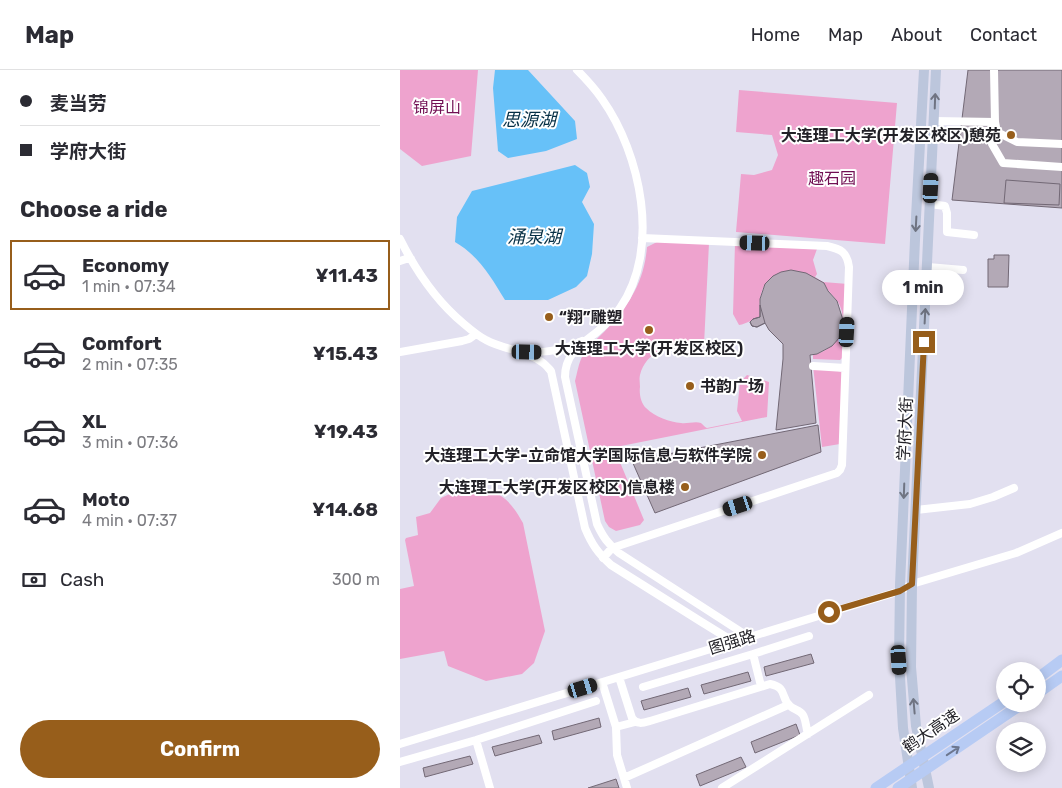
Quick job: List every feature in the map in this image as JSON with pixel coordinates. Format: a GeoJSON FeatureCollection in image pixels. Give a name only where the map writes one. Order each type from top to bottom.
{"type":"FeatureCollection","features":[{"type":"Feature","properties":{"kind":"highway"},"geometry":{"type":"LineString","coordinates":[[1046,672],[1062,660]]}},
{"type":"Feature","properties":{"kind":"highway"},"geometry":{"type":"LineString","coordinates":[[1046,688],[1062,676]]}},
{"type":"Feature","properties":{"kind":"highway","name":"鹤大高速"},"geometry":{"type":"LineString","coordinates":[[876,788],[996,706]]}},
{"type":"Feature","properties":{"kind":"highway","name":"鹤大高速"},"geometry":{"type":"LineString","coordinates":[[898,788],[1010,712]]}},
{"type":"Feature","properties":{"kind":"main road","name":"学府大街"},"geometry":{"type":"LineString","coordinates":[[912,788],[903,728],[901,698],[899,660],[900,591],[924,70]]}},
{"type":"Feature","properties":{"kind":"main road","name":"学府大街"},"geometry":{"type":"LineString","coordinates":[[929,788],[916,726],[911,667],[912,584],[936,70]]}},
{"type":"Feature","properties":{"kind":"street"},"geometry":{"type":"LineString","coordinates":[[577,70],[602,99],[621,131],[635,171],[641,202],[642,238],[640,260],[635,280],[627,296],[611,319],[576,350],[569,358],[565,367],[565,377],[597,524],[602,536],[612,548],[749,637]]}},
{"type":"Feature","properties":{"kind":"street"},"geometry":{"type":"LineString","coordinates":[[994,70],[995,122],[992,144],[1004,163],[1062,167]]}},
{"type":"Feature","properties":{"kind":"street"},"geometry":{"type":"LineString","coordinates":[[934,122],[995,122]]}},
{"type":"Feature","properties":{"kind":"street"},"geometry":{"type":"LineString","coordinates":[[995,122],[997,132],[1017,142],[1062,144]]}},
{"type":"Feature","properties":{"kind":"street"},"geometry":{"type":"LineString","coordinates":[[930,204],[944,206],[947,212],[947,232],[974,235]]}},
{"type":"Feature","properties":{"kind":"street"},"geometry":{"type":"LineString","coordinates":[[603,558],[612,548],[837,473],[842,465],[849,267],[848,259],[844,253],[827,246],[642,238]]}},
{"type":"Feature","properties":{"kind":"street"},"geometry":{"type":"LineString","coordinates":[[400,239],[428,286],[450,311],[476,334],[486,340],[532,356],[544,363],[551,371],[585,528],[590,542],[599,554],[618,569],[734,642]]}},
{"type":"Feature","properties":{"kind":"street"},"geometry":{"type":"LineString","coordinates":[[400,261],[411,259]]}},
{"type":"Feature","properties":{"kind":"street"},"geometry":{"type":"LineString","coordinates":[[928,267],[964,270]]}},
{"type":"Feature","properties":{"kind":"street"},"geometry":{"type":"LineString","coordinates":[[400,352],[462,341],[476,334]]}},
{"type":"Feature","properties":{"kind":"street"},"geometry":{"type":"LineString","coordinates":[[513,350],[540,352],[559,349],[578,343],[593,335]]}},
{"type":"Feature","properties":{"kind":"street"},"geometry":{"type":"LineString","coordinates":[[813,366],[845,368]]}},
{"type":"Feature","properties":{"kind":"street"},"geometry":{"type":"LineString","coordinates":[[916,510],[970,504],[1014,488]]}},
{"type":"Feature","properties":{"kind":"street","name":"图强路"},"geometry":{"type":"LineString","coordinates":[[400,744],[900,591],[912,584],[1016,553],[1062,533]]}},
{"type":"Feature","properties":{"kind":"street"},"geometry":{"type":"LineString","coordinates":[[643,687],[809,636]]}},
{"type":"Feature","properties":{"kind":"street"},"geometry":{"type":"LineString","coordinates":[[753,654],[761,686]]}},
{"type":"Feature","properties":{"kind":"street"},"geometry":{"type":"LineString","coordinates":[[619,677],[635,722]]}},
{"type":"Feature","properties":{"kind":"street"},"geometry":{"type":"LineString","coordinates":[[602,682],[616,728],[618,755],[627,788]]}},
{"type":"Feature","properties":{"kind":"street"},"geometry":{"type":"LineString","coordinates":[[616,728],[635,722],[650,721],[770,684],[779,687],[788,704],[803,715],[808,734]]}},
{"type":"Feature","properties":{"kind":"street"},"geometry":{"type":"LineString","coordinates":[[722,788],[869,695]]}},
{"type":"Feature","properties":{"kind":"street"},"geometry":{"type":"LineString","coordinates":[[400,762],[596,702]]}},
{"type":"Feature","properties":{"kind":"street"},"geometry":{"type":"LineString","coordinates":[[624,778],[788,704]]}},
{"type":"Feature","properties":{"kind":"street"},"geometry":{"type":"LineString","coordinates":[[476,740],[490,788]]}},
{"type":"Feature","properties":{"kind":"green space","name":"锦屏山"},"geometry":{"type":"Polygon","coordinates":[[[400,70],[478,70],[471,156],[422,166],[400,149],[400,70]]]}},
{"type":"Feature","properties":{"kind":"green space","name":"趣石园"},"geometry":{"type":"Polygon","coordinates":[[[739,90],[897,103],[885,244],[736,232],[741,174],[754,175],[772,170],[778,155],[772,135],[736,132],[739,90]]]}},
{"type":"Feature","properties":{"kind":"green space"},"geometry":{"type":"Polygon","coordinates":[[[659,241],[709,243],[704,345],[684,344],[665,348],[649,358],[640,376],[640,395],[643,404],[654,414],[672,422],[699,422],[707,428],[742,421],[737,411],[740,382],[747,375],[769,382],[767,417],[621,446],[617,455],[644,520],[640,525],[616,531],[609,527],[605,521],[575,381],[585,351],[613,323],[633,294],[642,272],[647,247],[659,241]]]}},
{"type":"Feature","properties":{"kind":"green space"},"geometry":{"type":"Polygon","coordinates":[[[735,243],[817,249],[813,260],[817,274],[815,277],[823,282],[848,284],[843,357],[840,360],[813,359],[813,354],[825,350],[838,338],[841,333],[843,317],[838,302],[823,283],[803,273],[781,273],[769,280],[761,294],[760,317],[739,325],[733,314],[735,243]]]}},
{"type":"Feature","properties":{"kind":"green space"},"geometry":{"type":"Polygon","coordinates":[[[813,366],[843,372],[840,444],[822,447],[813,366]]]}},
{"type":"Feature","properties":{"kind":"green space"},"geometry":{"type":"Polygon","coordinates":[[[470,488],[487,490],[501,496],[513,508],[523,523],[545,631],[534,663],[522,674],[486,681],[448,666],[444,651],[400,659],[400,589],[414,586],[405,540],[406,538],[418,535],[416,517],[430,513],[441,498],[456,491],[470,488]]]}},
{"type":"Feature","properties":{"kind":"water","name":"思源湖"},"geometry":{"type":"Polygon","coordinates":[[[495,70],[528,70],[575,121],[577,139],[546,151],[508,158],[498,151],[493,88],[495,70]]]}},
{"type":"Feature","properties":{"kind":"water","name":"涌泉湖"},"geometry":{"type":"Polygon","coordinates":[[[575,165],[587,173],[590,187],[582,202],[594,224],[592,254],[587,276],[576,287],[548,300],[505,300],[478,260],[455,242],[457,217],[472,191],[575,165]]]}},
{"type":"Feature","properties":{"kind":"building","name":"大连理工大学(开发区校区)憩苑"},"geometry":{"type":"Polygon","coordinates":[[[968,70],[1062,70],[1062,208],[952,200],[968,70]]]}},
{"type":"Feature","properties":{"kind":"building"},"geometry":{"type":"Polygon","coordinates":[[[1006,180],[1060,184],[1059,205],[1004,203],[1006,180]]]}},
{"type":"Feature","properties":{"kind":"building"},"geometry":{"type":"Polygon","coordinates":[[[994,255],[1009,255],[1008,287],[988,287],[988,259],[994,259],[994,255]]]}},
{"type":"Feature","properties":{"kind":"building"},"geometry":{"type":"Polygon","coordinates":[[[791,270],[806,273],[824,283],[837,301],[843,320],[840,337],[832,346],[817,354],[810,355],[816,423],[776,430],[783,344],[769,330],[765,323],[757,327],[752,326],[750,322],[760,317],[760,299],[765,284],[773,276],[791,270]]]}},
{"type":"Feature","properties":{"kind":"building"},"geometry":{"type":"Polygon","coordinates":[[[760,305],[765,323],[757,327],[752,326],[750,322],[760,317],[760,305]]]}},
{"type":"Feature","properties":{"kind":"building","name":"大连理工大学(开发区校区)信息楼"},"geometry":{"type":"Polygon","coordinates":[[[818,425],[821,452],[655,513],[632,461],[818,425]]]}},
{"type":"Feature","properties":{"kind":"building"},"geometry":{"type":"Polygon","coordinates":[[[811,654],[814,663],[766,676],[764,667],[811,654]]]}},
{"type":"Feature","properties":{"kind":"building"},"geometry":{"type":"Polygon","coordinates":[[[748,672],[751,681],[704,694],[701,685],[748,672]]]}},
{"type":"Feature","properties":{"kind":"building"},"geometry":{"type":"Polygon","coordinates":[[[688,688],[691,697],[644,710],[641,701],[688,688]]]}},
{"type":"Feature","properties":{"kind":"building"},"geometry":{"type":"Polygon","coordinates":[[[599,718],[601,727],[554,740],[552,731],[599,718]]]}},
{"type":"Feature","properties":{"kind":"building"},"geometry":{"type":"Polygon","coordinates":[[[796,724],[800,735],[755,753],[751,742],[796,724]]]}},
{"type":"Feature","properties":{"kind":"building"},"geometry":{"type":"Polygon","coordinates":[[[539,735],[542,743],[495,756],[492,747],[539,735]]]}},
{"type":"Feature","properties":{"kind":"building"},"geometry":{"type":"Polygon","coordinates":[[[470,756],[473,764],[425,777],[423,768],[470,756]]]}},
{"type":"Feature","properties":{"kind":"building"},"geometry":{"type":"Polygon","coordinates":[[[741,757],[746,767],[700,786],[696,775],[741,757]]]}},
{"type":"Feature","properties":{"kind":"building"},"geometry":{"type":"Polygon","coordinates":[[[616,779],[619,788],[588,788],[616,779]]]}},
{"type":"Feature","properties":{"kind":"place","name":"大连理工大学(开发区校区)憩苑"},"geometry":{"type":"Point","coordinates":[1011,135]}},
{"type":"Feature","properties":{"kind":"place","name":"“翔”雕塑"},"geometry":{"type":"Point","coordinates":[549,317]}},
{"type":"Feature","properties":{"kind":"place","name":"大连理工大学(开发区校区)"},"geometry":{"type":"Point","coordinates":[649,330]}},
{"type":"Feature","properties":{"kind":"place","name":"书韵广场"},"geometry":{"type":"Point","coordinates":[690,386]}},
{"type":"Feature","properties":{"kind":"place","name":"大连理工大学-立命馆大学国际信息与软件学院"},"geometry":{"type":"Point","coordinates":[762,455]}},
{"type":"Feature","properties":{"kind":"place","name":"大连理工大学(开发区校区)信息楼"},"geometry":{"type":"Point","coordinates":[685,487]}},
{"type":"Feature","properties":{"kind":"route"},"geometry":{"type":"LineString","coordinates":[[829,612],[900,591],[912,584],[924,342]]}}]}
